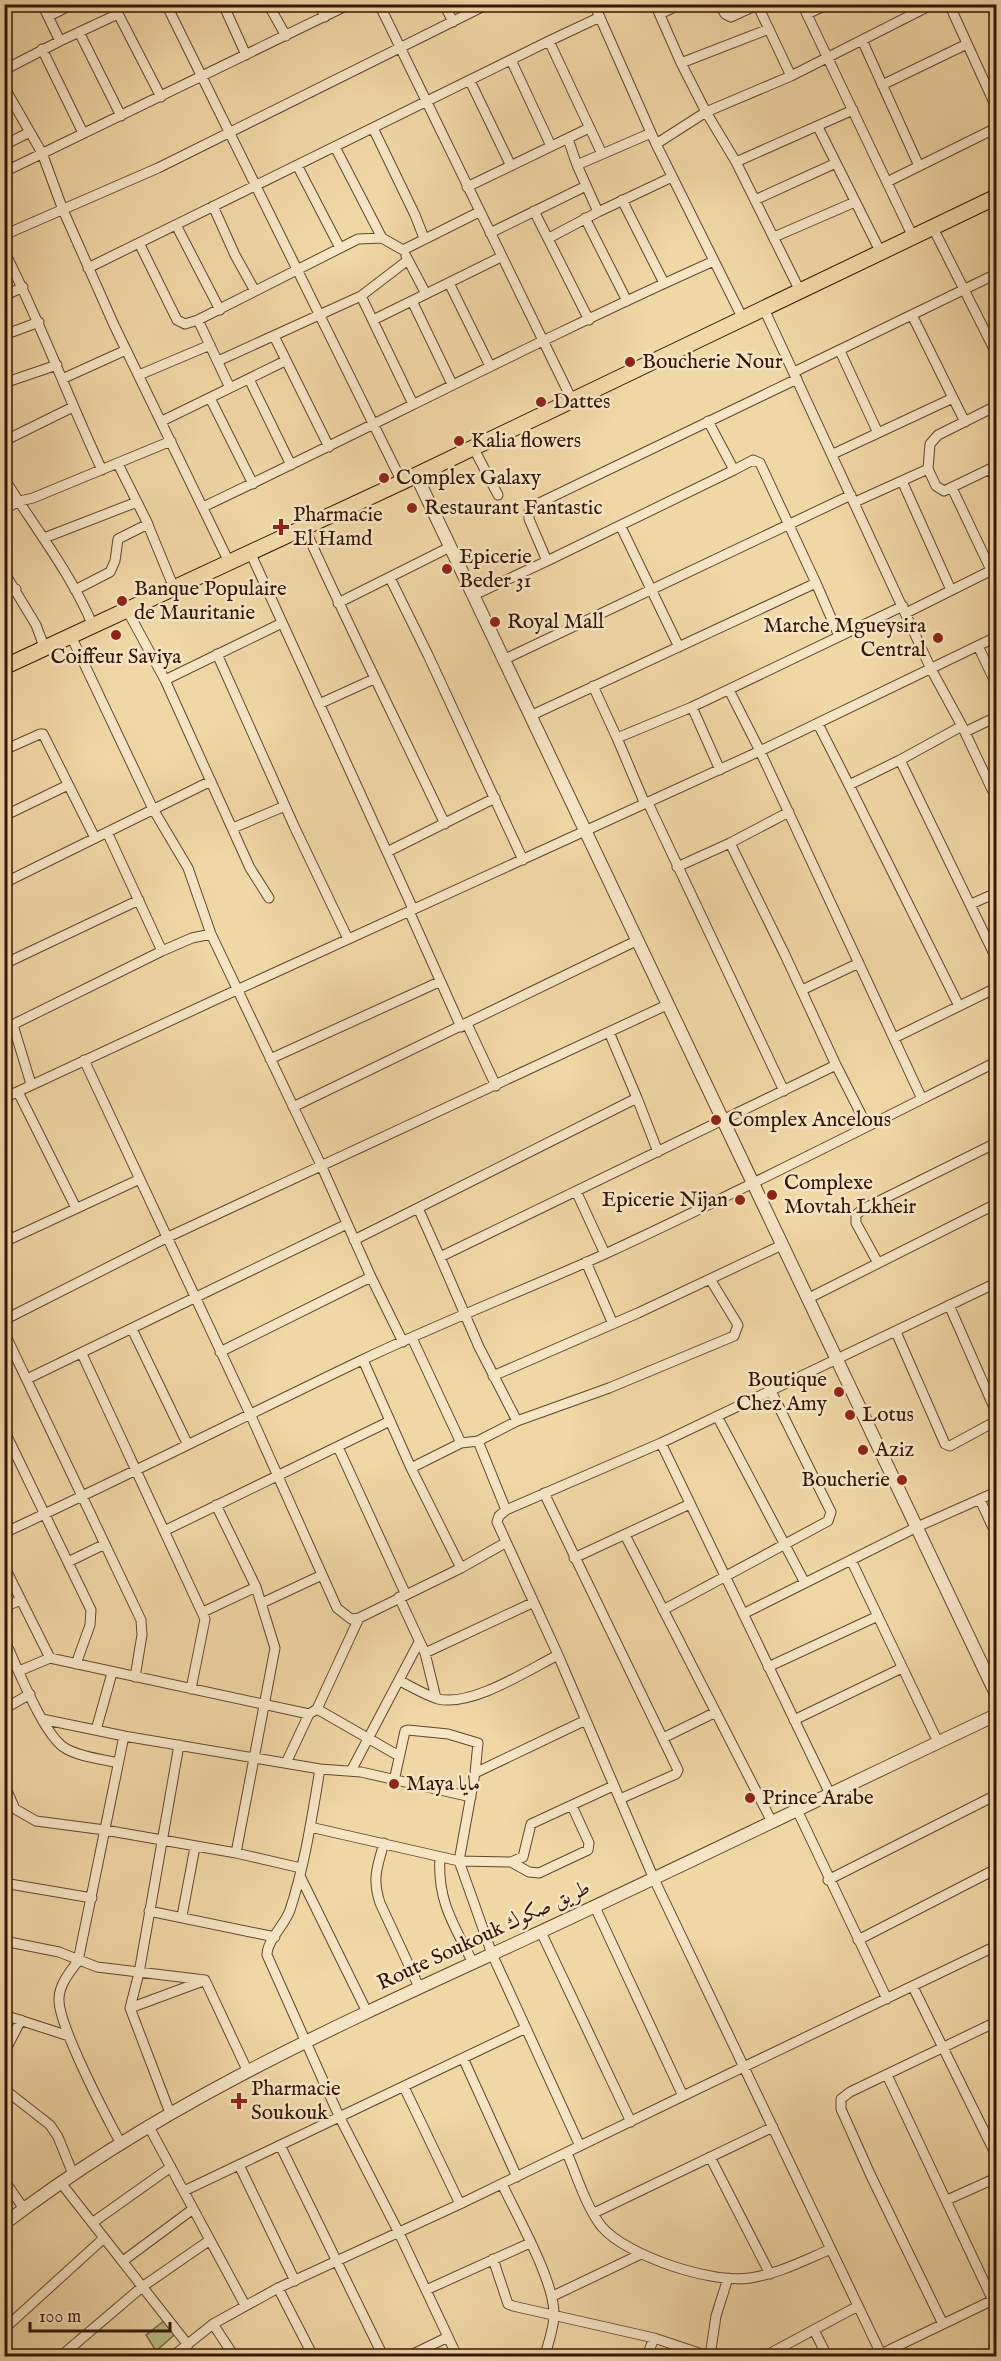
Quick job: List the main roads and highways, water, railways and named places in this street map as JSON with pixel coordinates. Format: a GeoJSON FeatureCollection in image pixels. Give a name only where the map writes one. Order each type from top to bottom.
{"type":"FeatureCollection","features":[{"type":"Feature","properties":{"kind":"main road"},"geometry":{"type":"LineString","coordinates":[[4,668],[409,478],[996,197]]}},
{"type":"Feature","properties":{"kind":"place","name":"Boucherie Nour"},"geometry":{"type":"Point","coordinates":[630,362]}},
{"type":"Feature","properties":{"kind":"place","name":"Dattes"},"geometry":{"type":"Point","coordinates":[541,402]}},
{"type":"Feature","properties":{"kind":"place","name":"Kalia flowers"},"geometry":{"type":"Point","coordinates":[459,441]}},
{"type":"Feature","properties":{"kind":"place","name":"Complex Galaxy"},"geometry":{"type":"Point","coordinates":[384,478]}},
{"type":"Feature","properties":{"kind":"place","name":"Restaurant Fantastic"},"geometry":{"type":"Point","coordinates":[412,508]}},
{"type":"Feature","properties":{"kind":"place","name":"Pharmacie El Hamd"},"geometry":{"type":"Point","coordinates":[281,527]}},
{"type":"Feature","properties":{"kind":"place","name":"Epicerie Beder 31"},"geometry":{"type":"Point","coordinates":[447,569]}},
{"type":"Feature","properties":{"kind":"place","name":"Banque Populaire de Mauritanie"},"geometry":{"type":"Point","coordinates":[122,601]}},
{"type":"Feature","properties":{"kind":"place","name":"Royal Mall"},"geometry":{"type":"Point","coordinates":[495,622]}},
{"type":"Feature","properties":{"kind":"place","name":"Coiffeur Saviya"},"geometry":{"type":"Point","coordinates":[116,635]}},
{"type":"Feature","properties":{"kind":"place","name":"Marche Mgueysira Central"},"geometry":{"type":"Point","coordinates":[938,638]}},
{"type":"Feature","properties":{"kind":"place","name":"Complex Ancelous"},"geometry":{"type":"Point","coordinates":[716,1120]}},
{"type":"Feature","properties":{"kind":"place","name":"Complexe Movtah Lkheir"},"geometry":{"type":"Point","coordinates":[772,1195]}},
{"type":"Feature","properties":{"kind":"place","name":"Epicerie Nijan"},"geometry":{"type":"Point","coordinates":[740,1200]}},
{"type":"Feature","properties":{"kind":"place","name":"Boutique Chez Amy"},"geometry":{"type":"Point","coordinates":[839,1392]}},
{"type":"Feature","properties":{"kind":"place","name":"Lotus"},"geometry":{"type":"Point","coordinates":[850,1415]}},
{"type":"Feature","properties":{"kind":"place","name":"Aziz"},"geometry":{"type":"Point","coordinates":[863,1450]}},
{"type":"Feature","properties":{"kind":"place","name":"Boucherie"},"geometry":{"type":"Point","coordinates":[902,1480]}},
{"type":"Feature","properties":{"kind":"place","name":"Maya مايا"},"geometry":{"type":"Point","coordinates":[394,1784]}},
{"type":"Feature","properties":{"kind":"place","name":"Prince Arabe"},"geometry":{"type":"Point","coordinates":[750,1798]}},
{"type":"Feature","properties":{"kind":"place","name":"Pharmacie Soukouk"},"geometry":{"type":"Point","coordinates":[239,2101]}}]}
